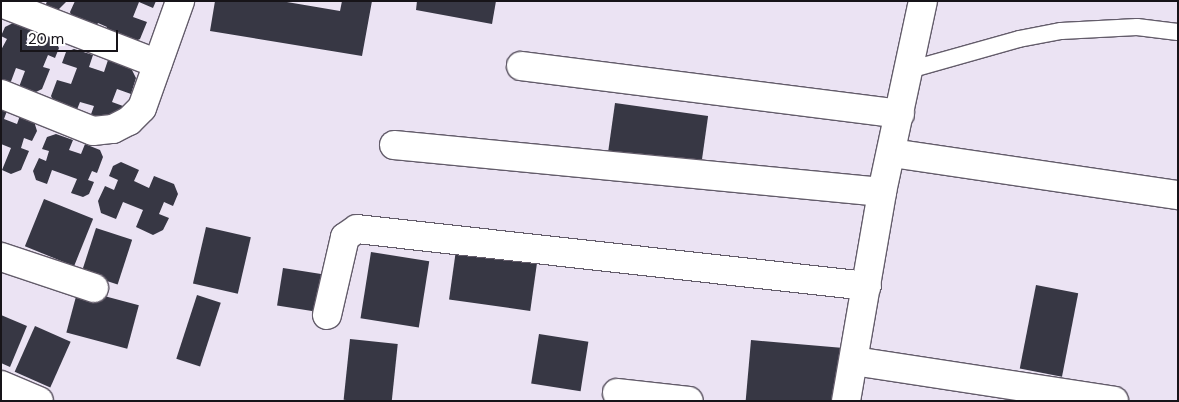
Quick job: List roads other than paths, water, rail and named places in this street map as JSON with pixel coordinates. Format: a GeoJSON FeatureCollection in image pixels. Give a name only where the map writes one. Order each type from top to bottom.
{"type":"FeatureCollection","features":[{"type":"Feature","properties":{"kind":"street"},"geometry":{"type":"LineString","coordinates":[[1,94],[93,131],[113,129],[129,121],[142,108],[180,1]]}},
{"type":"Feature","properties":{"kind":"street"},"geometry":{"type":"LineString","coordinates":[[846,401],[882,192],[923,1]]}},
{"type":"Feature","properties":{"kind":"street"},"geometry":{"type":"LineString","coordinates":[[1,4],[158,64]]}},
{"type":"Feature","properties":{"kind":"street"},"geometry":{"type":"LineString","coordinates":[[521,66],[900,114]]}},
{"type":"Feature","properties":{"kind":"street"},"geometry":{"type":"LineString","coordinates":[[394,145],[882,192]]}},
{"type":"Feature","properties":{"kind":"street"},"geometry":{"type":"LineString","coordinates":[[892,152],[1178,195]]}},
{"type":"Feature","properties":{"kind":"street"},"geometry":{"type":"LineString","coordinates":[[327,314],[345,237],[357,229],[867,286]]}},
{"type":"Feature","properties":{"kind":"street"},"geometry":{"type":"LineString","coordinates":[[1,257],[94,288]]}},
{"type":"Feature","properties":{"kind":"street"},"geometry":{"type":"LineString","coordinates":[[854,361],[1060,397],[1114,401]]}},
{"type":"Feature","properties":{"kind":"street"},"geometry":{"type":"LineString","coordinates":[[1,385],[38,401]]}},
{"type":"Feature","properties":{"kind":"street"},"geometry":{"type":"LineString","coordinates":[[617,393],[689,401]]}},
{"type":"Feature","properties":{"kind":"lane"},"geometry":{"type":"LineString","coordinates":[[909,70],[1019,39],[1061,31],[1137,27],[1178,32]]}}]}
